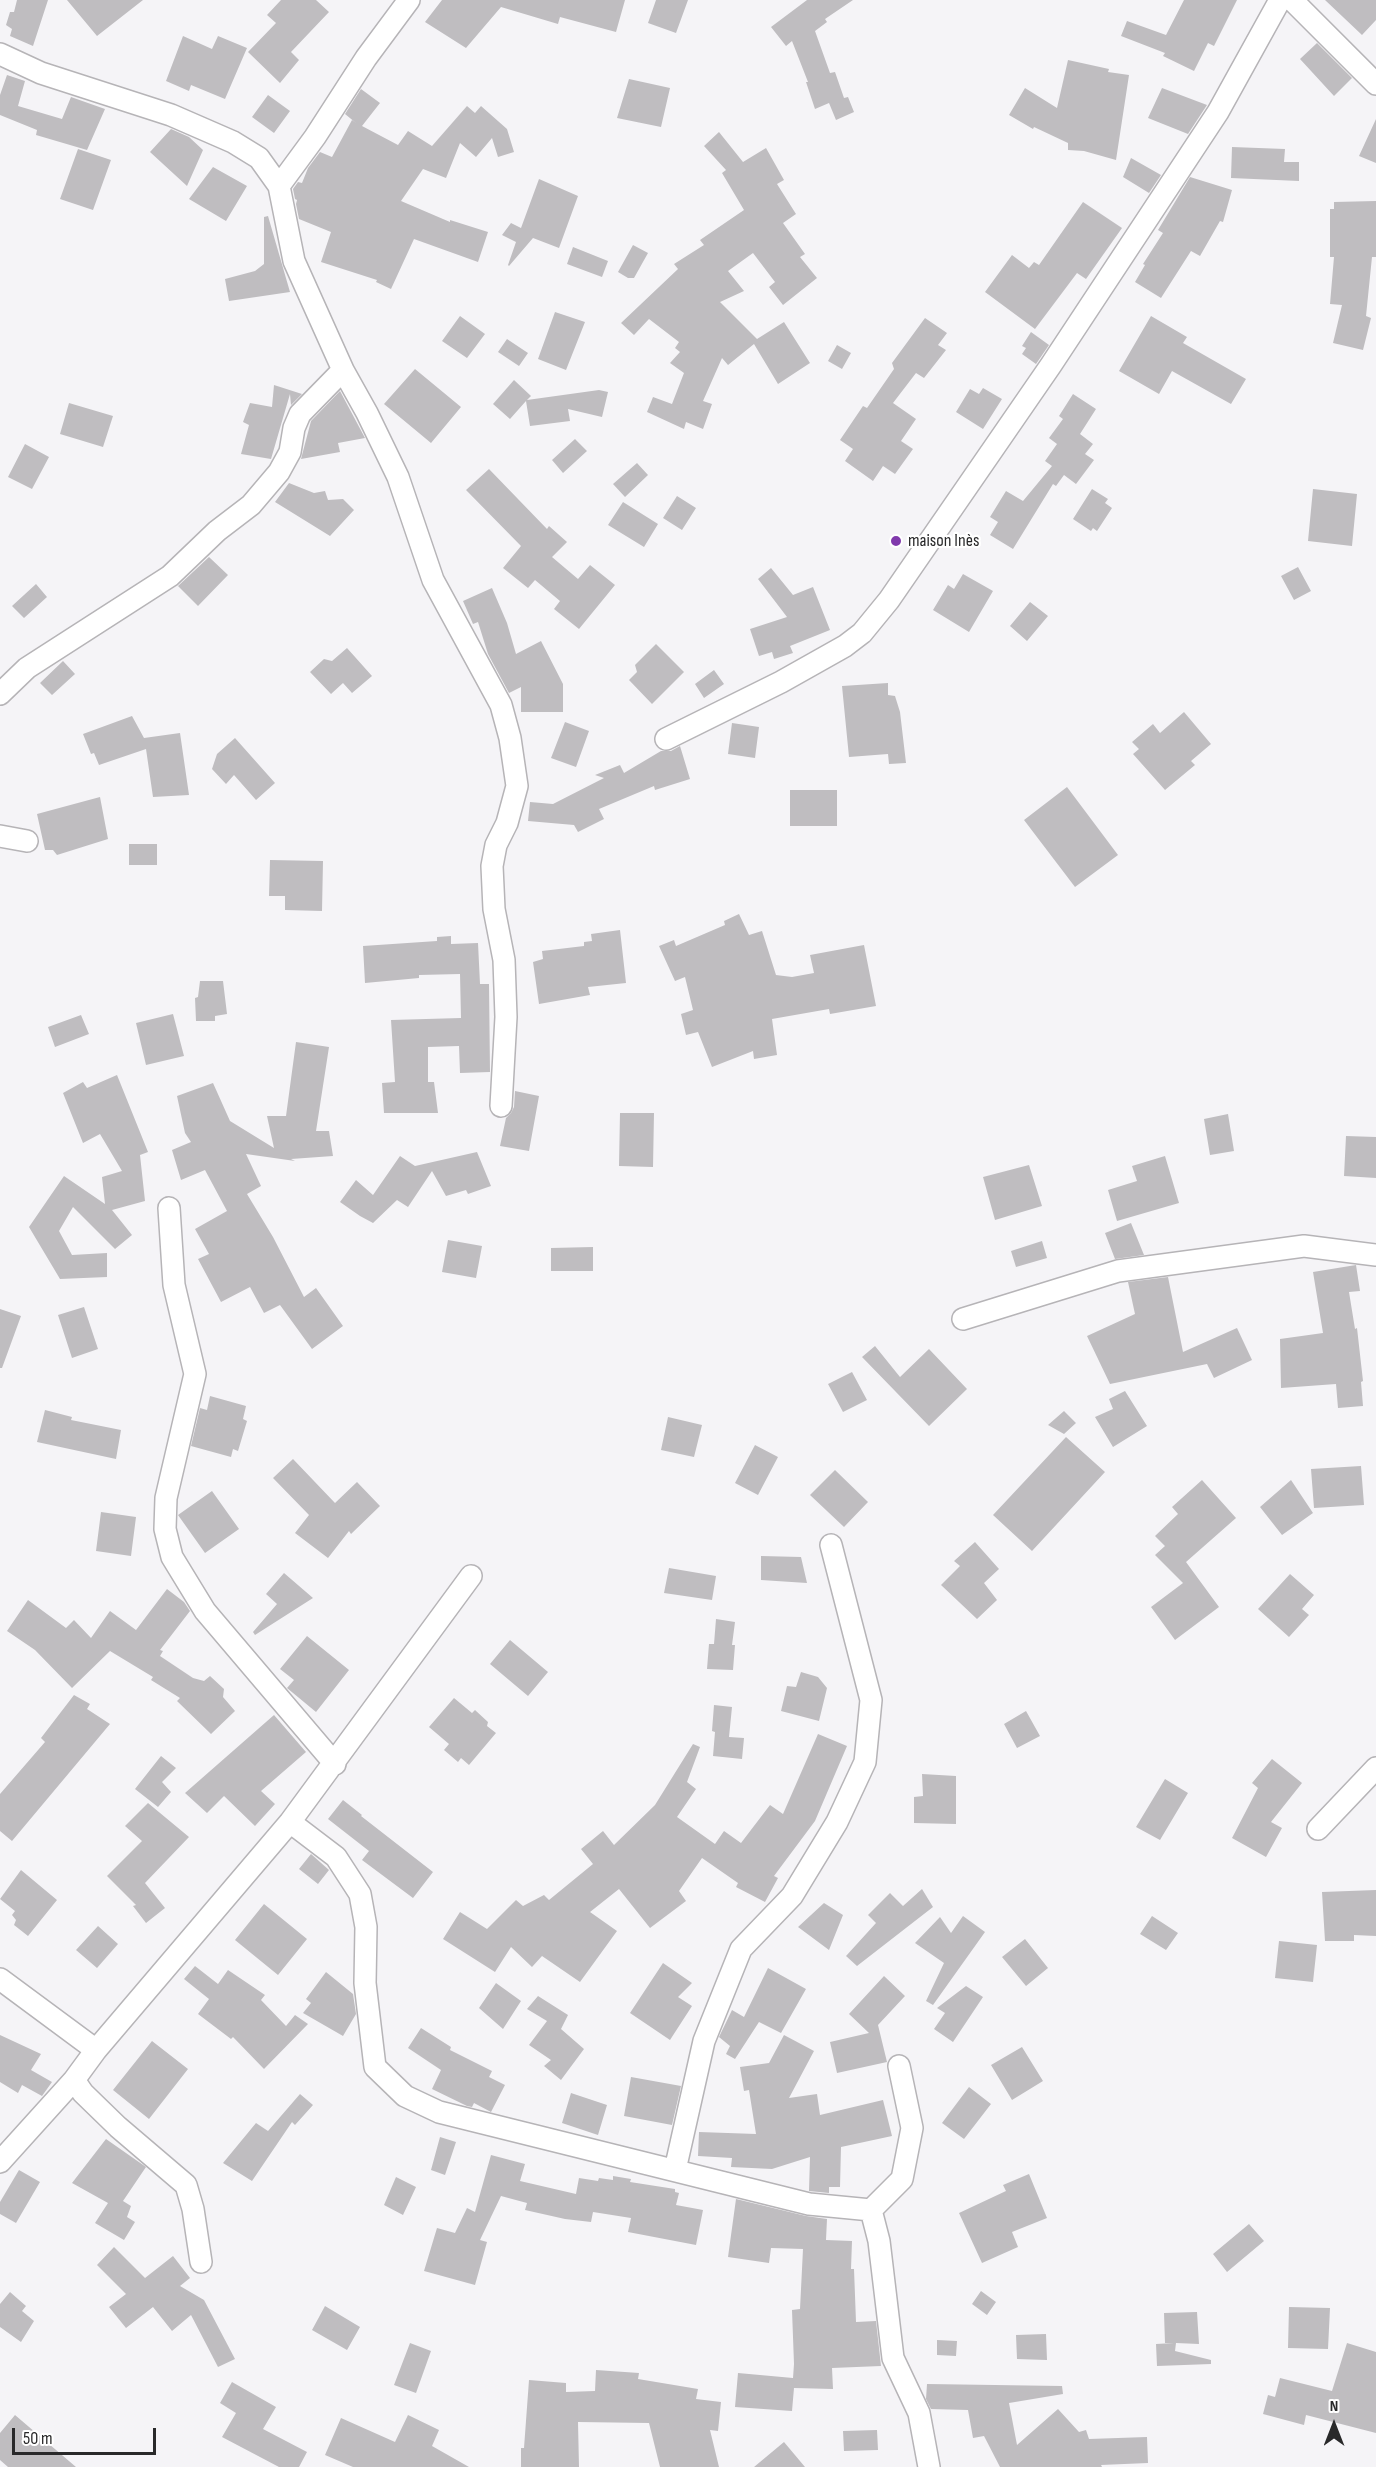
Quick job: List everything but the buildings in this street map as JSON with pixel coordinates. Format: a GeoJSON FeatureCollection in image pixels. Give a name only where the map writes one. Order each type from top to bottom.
{"type":"FeatureCollection","features":[{"type":"Feature","properties":{"kind":"street"},"geometry":{"type":"LineString","coordinates":[[279,186],[315,137],[366,58],[409,0]]}},
{"type":"Feature","properties":{"kind":"street"},"geometry":{"type":"LineString","coordinates":[[666,739],[781,682],[845,646],[862,633],[889,600],[1052,365],[1218,112],[1280,0]]}},
{"type":"Feature","properties":{"kind":"street"},"geometry":{"type":"LineString","coordinates":[[1292,0],[1376,84]]}},
{"type":"Feature","properties":{"kind":"street"},"geometry":{"type":"LineString","coordinates":[[0,54],[41,72],[171,115],[233,142],[259,158],[279,186],[294,261],[343,370],[398,477],[433,580],[501,705],[510,738],[517,786],[507,823],[496,845],[492,866],[494,909],[504,960],[506,1017],[501,1106]]}},
{"type":"Feature","properties":{"kind":"street"},"geometry":{"type":"LineString","coordinates":[[0,694],[27,668],[170,576],[194,556],[217,531],[251,505],[279,472],[290,452],[294,428],[300,414],[343,370]]}},
{"type":"Feature","properties":{"kind":"street"},"geometry":{"type":"LineString","coordinates":[[0,836],[27,841]]}},
{"type":"Feature","properties":{"kind":"street"},"geometry":{"type":"LineString","coordinates":[[169,1208],[174,1285],[195,1374],[166,1497],[165,1529],[172,1557],[205,1611],[335,1764]]}},
{"type":"Feature","properties":{"kind":"street"},"geometry":{"type":"LineString","coordinates":[[963,1319],[1118,1271],[1304,1246],[1376,1255]]}},
{"type":"Feature","properties":{"kind":"street"},"geometry":{"type":"LineString","coordinates":[[675,2170],[704,2041],[741,1949],[792,1896],[837,1822],[865,1762],[871,1700],[831,1545]]}},
{"type":"Feature","properties":{"kind":"street"},"geometry":{"type":"LineString","coordinates":[[0,2162],[74,2080],[96,2050],[290,1822],[335,1764],[471,1576]]}},
{"type":"Feature","properties":{"kind":"street"},"geometry":{"type":"LineString","coordinates":[[1318,1829],[1376,1768]]}},
{"type":"Feature","properties":{"kind":"street"},"geometry":{"type":"LineString","coordinates":[[290,1822],[336,1857],[360,1894],[366,1927],[365,1983],[375,2067],[405,2096],[439,2112],[809,2204],[871,2210]]}},
{"type":"Feature","properties":{"kind":"street"},"geometry":{"type":"LineString","coordinates":[[0,1979],[96,2050]]}},
{"type":"Feature","properties":{"kind":"street"},"geometry":{"type":"LineString","coordinates":[[871,2210],[902,2179],[912,2128],[899,2066]]}},
{"type":"Feature","properties":{"kind":"street"},"geometry":{"type":"LineString","coordinates":[[74,2080],[118,2127],[186,2185],[193,2209],[201,2262]]}},
{"type":"Feature","properties":{"kind":"street"},"geometry":{"type":"LineString","coordinates":[[871,2210],[879,2241],[893,2358],[919,2413],[928,2467]]}},
{"type":"Feature","properties":{"kind":"place","name":"maison Inès"},"geometry":{"type":"Point","coordinates":[896,541]}}]}
